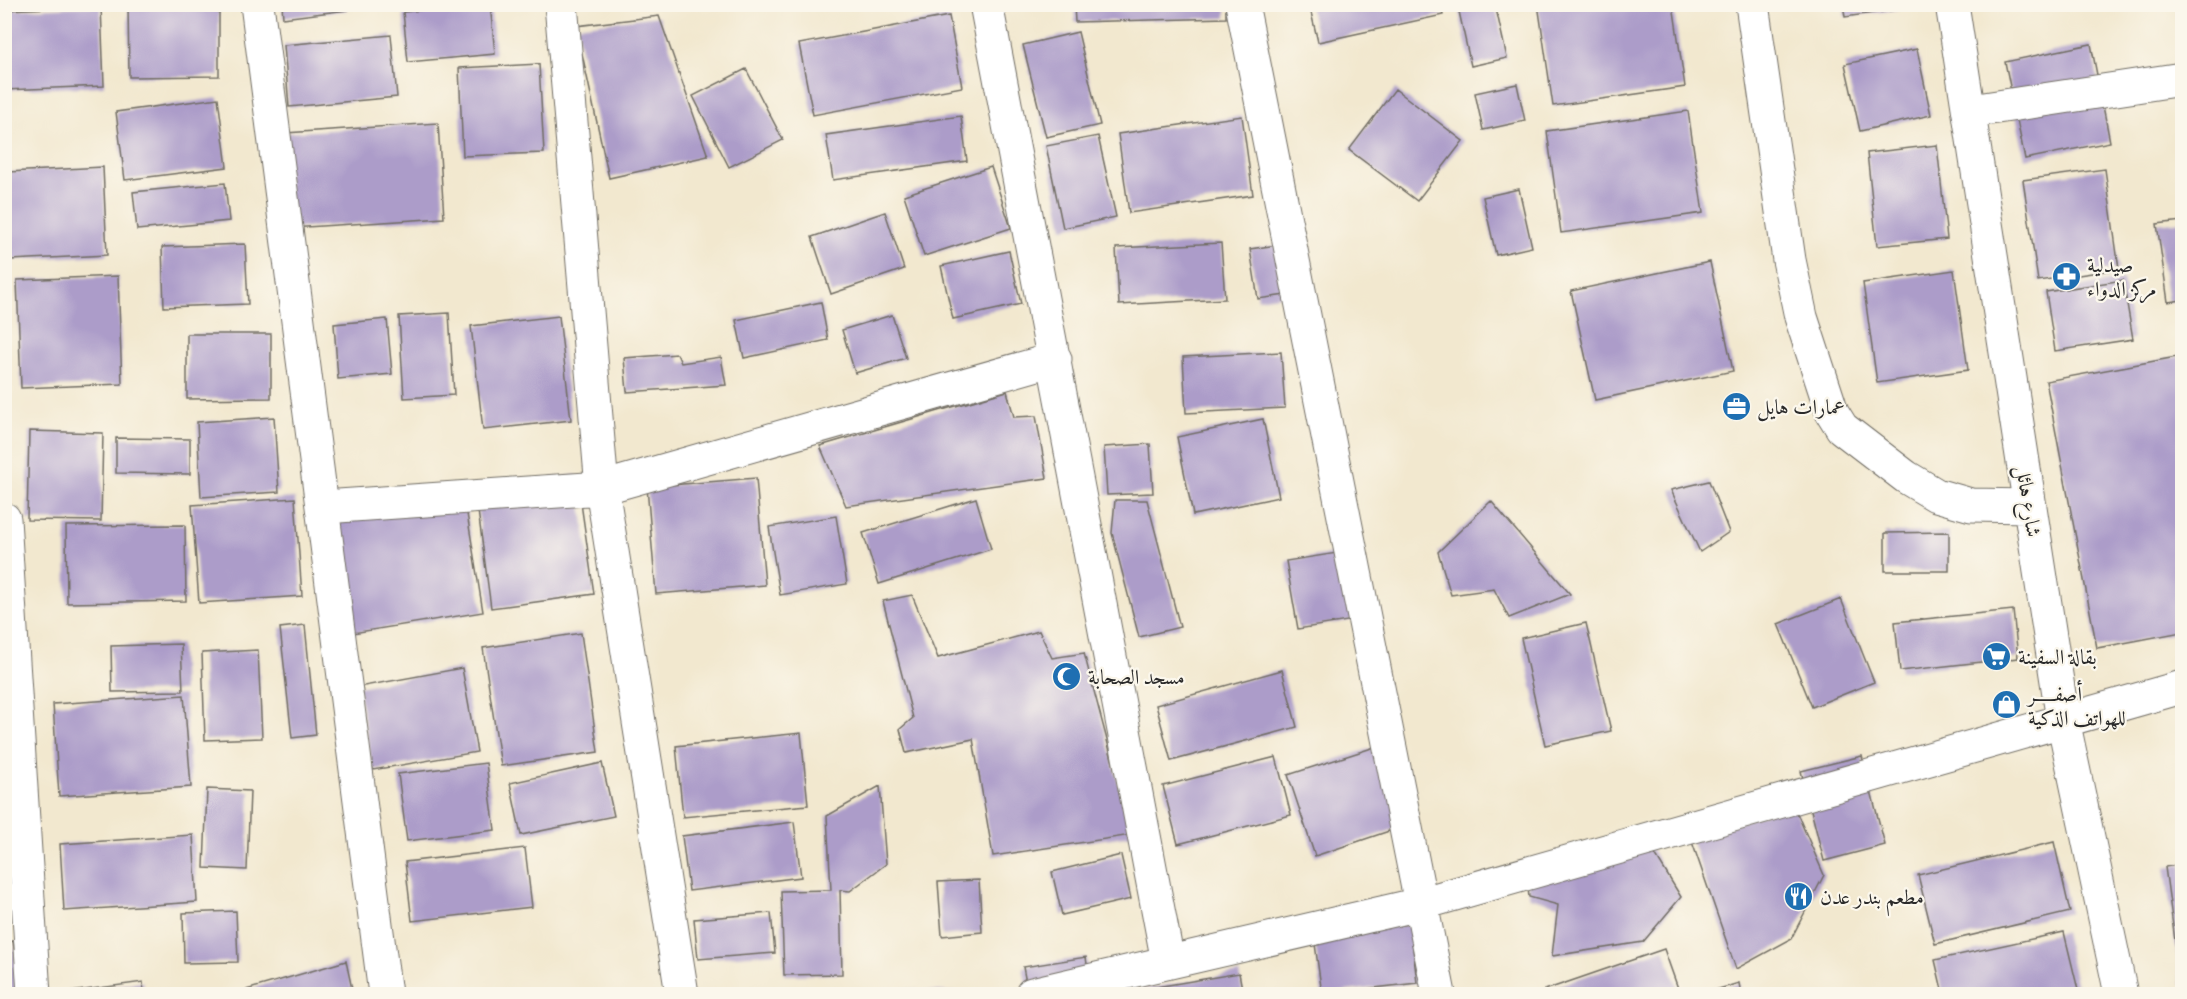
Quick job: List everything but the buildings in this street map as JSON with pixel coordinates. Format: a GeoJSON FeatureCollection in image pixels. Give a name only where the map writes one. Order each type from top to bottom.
{"type":"FeatureCollection","features":[{"type":"Feature","properties":{"kind":"street"},"geometry":{"type":"LineString","coordinates":[[257,4],[324,507],[385,994]]}},
{"type":"Feature","properties":{"kind":"street"},"geometry":{"type":"LineString","coordinates":[[561,4],[602,488],[682,994]]}},
{"type":"Feature","properties":{"kind":"street"},"geometry":{"type":"LineString","coordinates":[[986,4],[1168,962]]}},
{"type":"Feature","properties":{"kind":"street"},"geometry":{"type":"LineString","coordinates":[[1242,4],[1439,994]]}},
{"type":"Feature","properties":{"kind":"street"},"geometry":{"type":"LineString","coordinates":[[1752,4],[1789,260],[1801,317],[1832,412],[1842,428],[1906,477],[1936,495],[1971,505],[2030,506]]}},
{"type":"Feature","properties":{"kind":"street","name":"شارع هائل"},"geometry":{"type":"LineString","coordinates":[[1952,4],[1971,111],[2063,720],[2121,994]]}},
{"type":"Feature","properties":{"kind":"street"},"geometry":{"type":"LineString","coordinates":[[1971,111],[2182,79]]}},
{"type":"Feature","properties":{"kind":"street"},"geometry":{"type":"LineString","coordinates":[[324,507],[602,488],[1055,359]]}},
{"type":"Feature","properties":{"kind":"street"},"geometry":{"type":"LineString","coordinates":[[4,519],[34,994]]}},
{"type":"Feature","properties":{"kind":"street"},"geometry":{"type":"LineString","coordinates":[[1032,994],[1420,904],[2182,687]]}},
{"type":"Feature","properties":{"kind":"place","name":"صيدلية مركز الدواء"},"geometry":{"type":"Point","coordinates":[2066,276]}},
{"type":"Feature","properties":{"kind":"place","name":"عمارات هايل"},"geometry":{"type":"Point","coordinates":[1736,406]}},
{"type":"Feature","properties":{"kind":"place","name":"بقالة السفينة"},"geometry":{"type":"Point","coordinates":[1997,656]}},
{"type":"Feature","properties":{"kind":"place","name":"مسجد الصحابة"},"geometry":{"type":"Point","coordinates":[1067,676]}},
{"type":"Feature","properties":{"kind":"place","name":"أصفـــــر للهواتف الذكية"},"geometry":{"type":"Point","coordinates":[2007,705]}},
{"type":"Feature","properties":{"kind":"place","name":"مطعم بندر عدن"},"geometry":{"type":"Point","coordinates":[1799,896]}}]}
